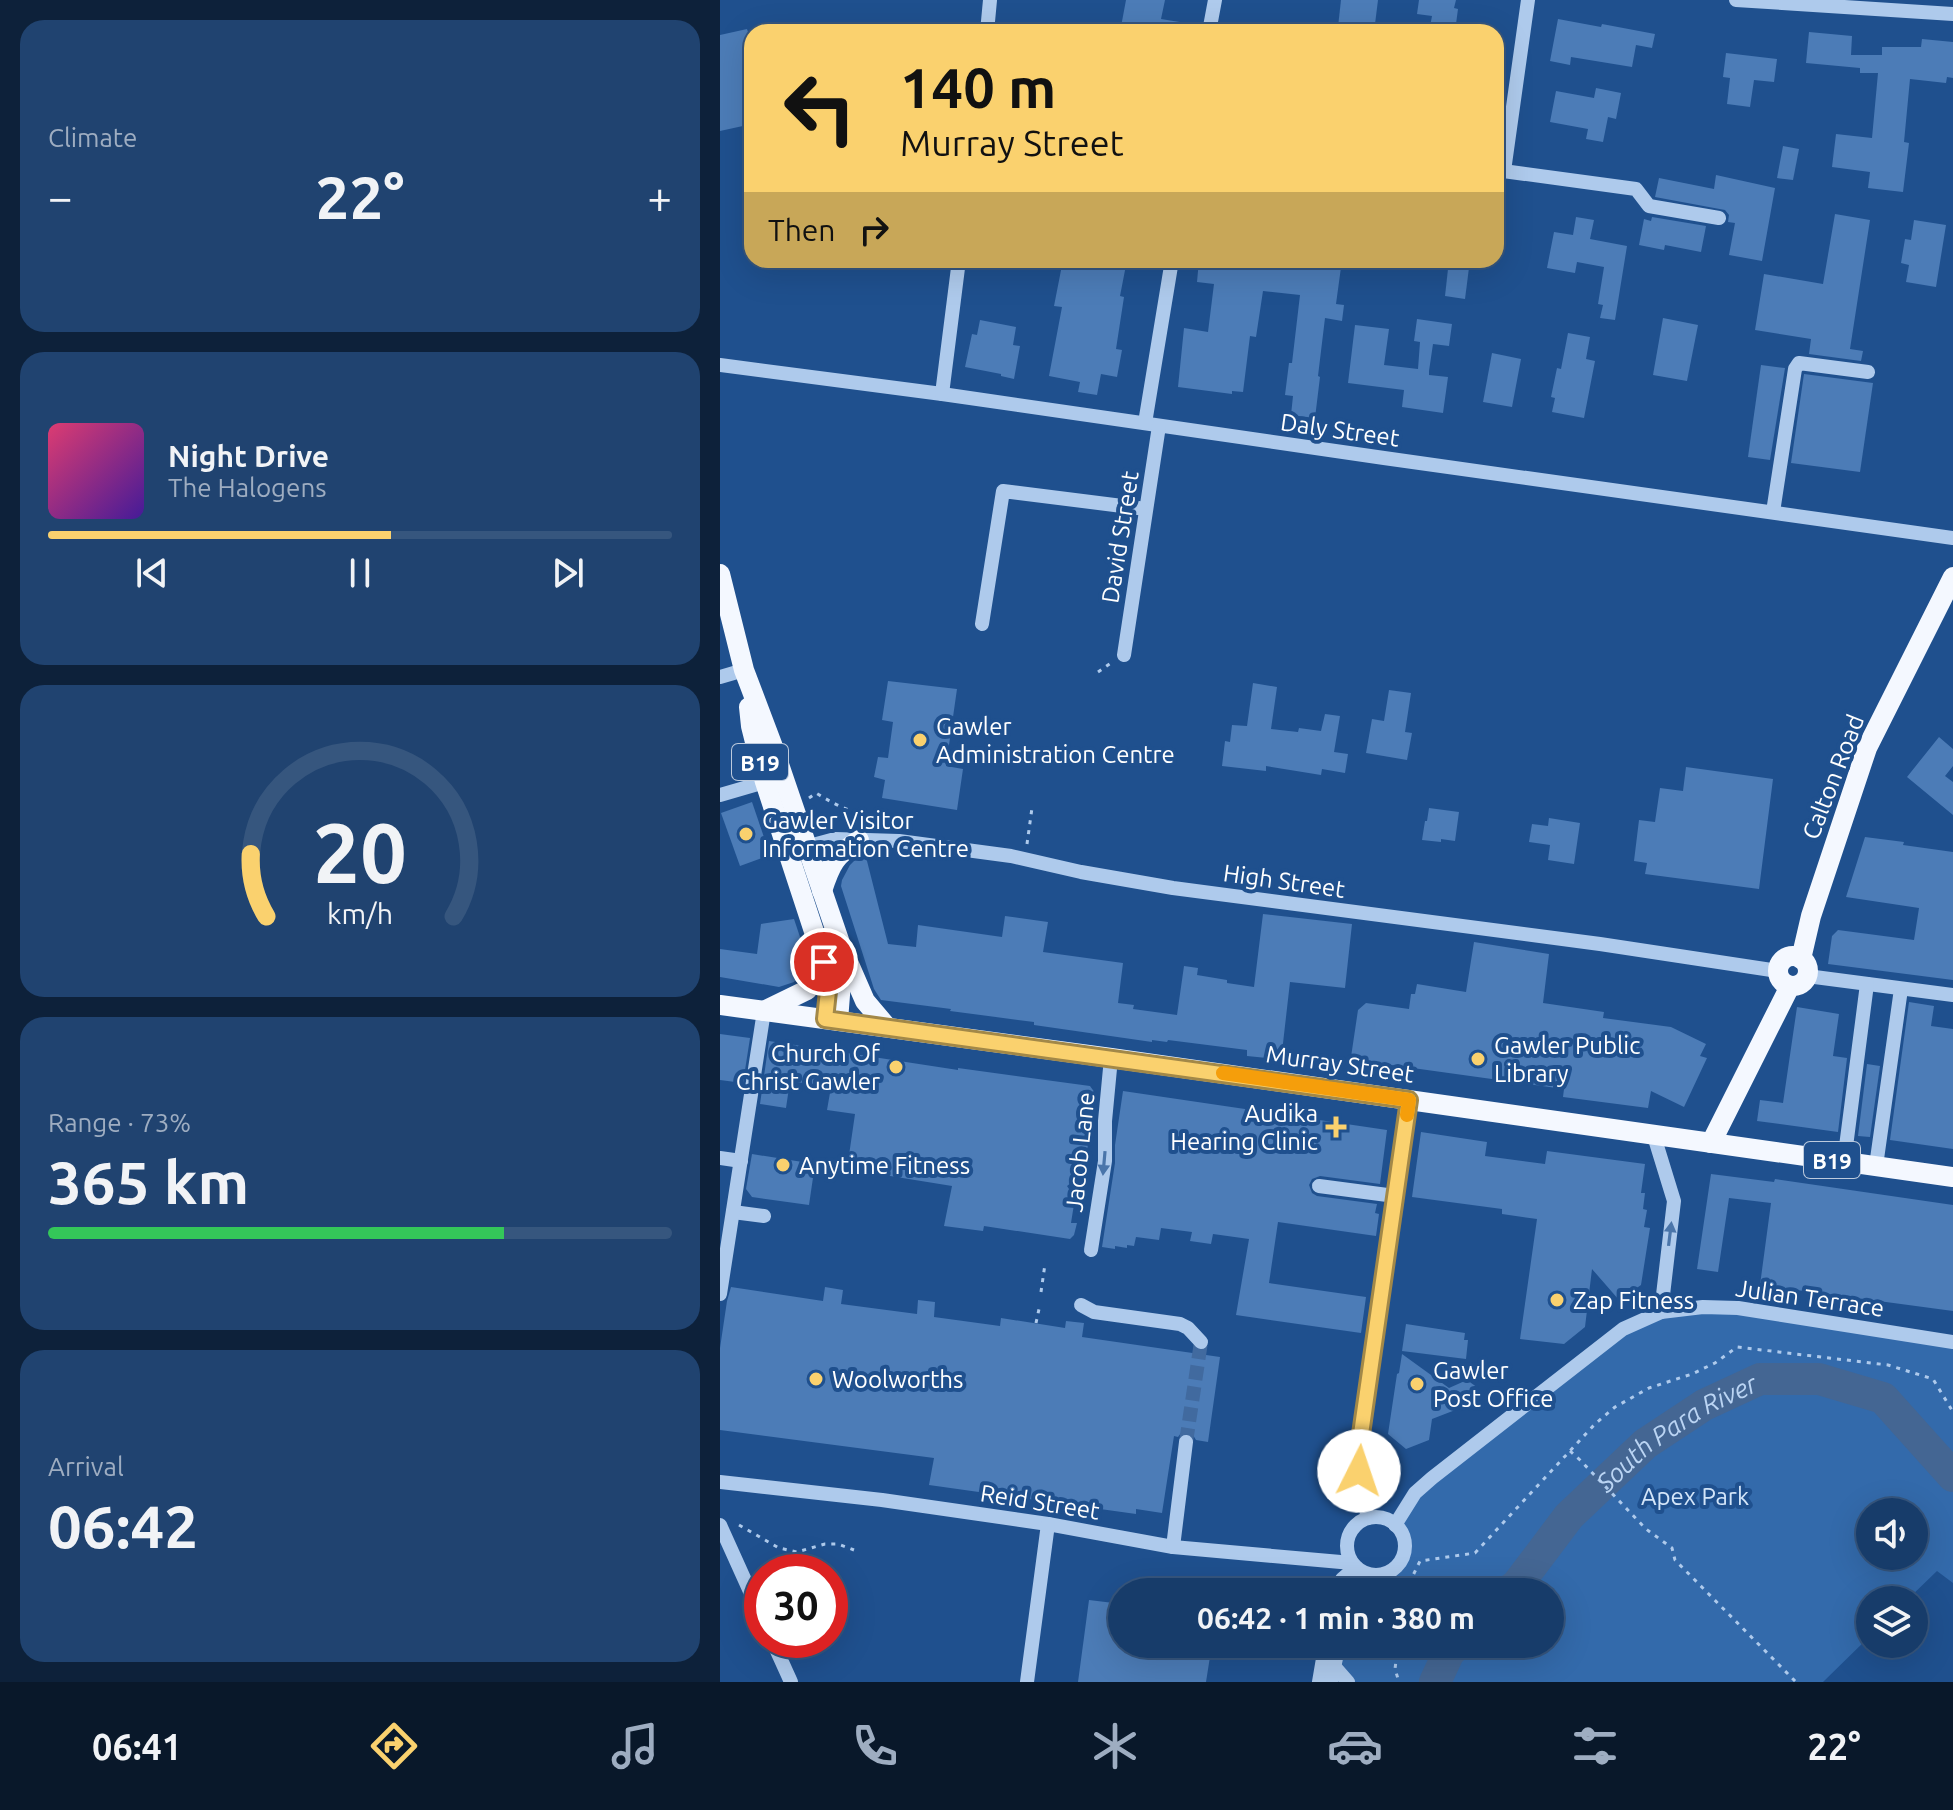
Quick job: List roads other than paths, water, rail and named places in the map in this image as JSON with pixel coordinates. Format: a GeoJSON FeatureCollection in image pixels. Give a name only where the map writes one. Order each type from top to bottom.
{"type":"FeatureCollection","features":[{"type":"Feature","properties":{"kind":"main road","name":"B19"},"geometry":{"type":"LineString","coordinates":[[720,574],[744,670],[840,943],[865,1001],[887,1027]]}},
{"type":"Feature","properties":{"kind":"main road","name":"Calton Road"},"geometry":{"type":"LineString","coordinates":[[1711,1143],[1794,973],[1867,748],[1953,577]]}},
{"type":"Feature","properties":{"kind":"main road","name":"B19"},"geometry":{"type":"LineString","coordinates":[[744,670],[751,726],[765,782],[824,962],[832,1020]]}},
{"type":"Feature","properties":{"kind":"main road"},"geometry":{"type":"LineString","coordinates":[[822,891],[829,870],[840,853],[859,840]]}},
{"type":"Feature","properties":{"kind":"main road","name":"B19"},"geometry":{"type":"LineString","coordinates":[[832,1020],[842,969],[840,943]]}},
{"type":"Feature","properties":{"kind":"main road"},"geometry":{"type":"LineString","coordinates":[[764,1011],[807,990],[824,962]]}},
{"type":"Feature","properties":{"kind":"main road","name":"Murray Street"},"geometry":{"type":"LineString","coordinates":[[720,1005],[1953,1177]]}},
{"type":"Feature","properties":{"kind":"street"},"geometry":{"type":"LineString","coordinates":[[988,24],[990,0]]}},
{"type":"Feature","properties":{"kind":"street"},"geometry":{"type":"LineString","coordinates":[[1210,24],[1215,0]]}},
{"type":"Feature","properties":{"kind":"street"},"geometry":{"type":"LineString","coordinates":[[1504,147],[1528,0]]}},
{"type":"Feature","properties":{"kind":"street"},"geometry":{"type":"LineString","coordinates":[[1736,0],[1953,14]]}},
{"type":"Feature","properties":{"kind":"street"},"geometry":{"type":"LineString","coordinates":[[1504,172],[1636,189],[1649,206],[1719,218]]}},
{"type":"Feature","properties":{"kind":"street"},"geometry":{"type":"LineString","coordinates":[[942,394],[958,268]]}},
{"type":"Feature","properties":{"kind":"street","name":"David Street"},"geometry":{"type":"LineString","coordinates":[[1124,655],[1146,509],[1152,424],[1171,268]]}},
{"type":"Feature","properties":{"kind":"street"},"geometry":{"type":"LineString","coordinates":[[1773,512],[1795,369],[1799,363],[1868,372]]}},
{"type":"Feature","properties":{"kind":"street","name":"Daly Street"},"geometry":{"type":"LineString","coordinates":[[720,365],[1953,538]]}},
{"type":"Feature","properties":{"kind":"street"},"geometry":{"type":"LineString","coordinates":[[982,624],[1003,491],[1146,509]]}},
{"type":"Feature","properties":{"kind":"street"},"geometry":{"type":"LineString","coordinates":[[720,677],[744,670]]}},
{"type":"Feature","properties":{"kind":"street"},"geometry":{"type":"LineString","coordinates":[[720,795],[765,782]]}},
{"type":"Feature","properties":{"kind":"street","name":"High Street"},"geometry":{"type":"LineString","coordinates":[[787,852],[835,839],[899,841],[1011,856],[1173,888],[1600,944],[1953,995]]}},
{"type":"Feature","properties":{"kind":"street"},"geometry":{"type":"LineString","coordinates":[[1844,1162],[1867,984]]}},
{"type":"Feature","properties":{"kind":"street"},"geometry":{"type":"LineString","coordinates":[[1876,1166],[1901,989]]}},
{"type":"Feature","properties":{"kind":"street"},"geometry":{"type":"LineString","coordinates":[[720,1294],[764,1011]]}},
{"type":"Feature","properties":{"kind":"street","name":"Jacob Lane"},"geometry":{"type":"LineString","coordinates":[[1091,1250],[1105,1161],[1111,1058]]}},
{"type":"Feature","properties":{"kind":"street"},"geometry":{"type":"LineString","coordinates":[[1368,1518],[1360,1484],[1358,1455],[1409,1100]]}},
{"type":"Feature","properties":{"kind":"street"},"geometry":{"type":"LineString","coordinates":[[1654,1136],[1674,1201],[1661,1312]]}},
{"type":"Feature","properties":{"kind":"street"},"geometry":{"type":"LineString","coordinates":[[720,1158],[741,1161]]}},
{"type":"Feature","properties":{"kind":"street"},"geometry":{"type":"LineString","coordinates":[[1319,1186],[1395,1196]]}},
{"type":"Feature","properties":{"kind":"street"},"geometry":{"type":"LineString","coordinates":[[733,1212],[764,1216]]}},
{"type":"Feature","properties":{"kind":"street"},"geometry":{"type":"LineString","coordinates":[[1081,1305],[1094,1312],[1180,1324],[1201,1342]]}},
{"type":"Feature","properties":{"kind":"street","name":"Julian Terrace"},"geometry":{"type":"LineString","coordinates":[[1395,1525],[1415,1493],[1432,1478],[1623,1329],[1661,1312],[1703,1307],[1738,1308],[1953,1342]]}},
{"type":"Feature","properties":{"kind":"street"},"geometry":{"type":"LineString","coordinates":[[1173,1547],[1186,1442]]}},
{"type":"Feature","properties":{"kind":"street","name":"Reid Street"},"geometry":{"type":"LineString","coordinates":[[720,1482],[882,1500],[1048,1524],[1173,1547],[1354,1565]]}},
{"type":"Feature","properties":{"kind":"street"},"geometry":{"type":"LineString","coordinates":[[1367,1578],[1354,1565],[1348,1553],[1348,1541],[1359,1522],[1381,1518],[1400,1530],[1404,1551],[1400,1562],[1378,1578]]}},
{"type":"Feature","properties":{"kind":"street"},"geometry":{"type":"LineString","coordinates":[[726,1523],[744,1570]]}},
{"type":"Feature","properties":{"kind":"street"},"geometry":{"type":"LineString","coordinates":[[1027,1682],[1048,1524]]}},
{"type":"Feature","properties":{"kind":"street"},"geometry":{"type":"LineString","coordinates":[[1343,1578],[1354,1565]]}},
{"type":"Feature","properties":{"kind":"street"},"geometry":{"type":"LineString","coordinates":[[780,1658],[791,1682]]}},
{"type":"Feature","properties":{"kind":"street"},"geometry":{"type":"LineString","coordinates":[[1319,1682],[1323,1658]]}},
{"type":"Feature","properties":{"kind":"street"},"geometry":{"type":"LineString","coordinates":[[1330,1658],[1348,1682]]}},
{"type":"Feature","properties":{"kind":"street"},"geometry":{"type":"LineString","coordinates":[[1331,1682],[1336,1658]]}},
{"type":"Feature","properties":{"kind":"waterway","name":"South Para River"},"geometry":{"type":"LineString","coordinates":[[1522,1578],[1569,1516],[1645,1444],[1704,1405],[1760,1379],[1819,1379],[1883,1398],[1953,1476]]}},
{"type":"Feature","properties":{"kind":"waterway","name":"South Para River"},"geometry":{"type":"LineString","coordinates":[[1435,1682],[1446,1658]]}},
{"type":"Feature","properties":{"kind":"tunnel"},"geometry":{"type":"LineString","coordinates":[[1186,1442],[1201,1342]]}},
{"type":"Feature","properties":{"kind":"place","name":"Gawler Administration Centre"},"geometry":{"type":"Point","coordinates":[920,740]}},
{"type":"Feature","properties":{"kind":"place","name":"Gawler Visitor Information Centre"},"geometry":{"type":"Point","coordinates":[746,834]}},
{"type":"Feature","properties":{"kind":"place","name":"Gawler Public Library"},"geometry":{"type":"Point","coordinates":[1478,1059]}},
{"type":"Feature","properties":{"kind":"place","name":"Church Of Christ Gawler"},"geometry":{"type":"Point","coordinates":[896,1067]}},
{"type":"Feature","properties":{"kind":"place","name":"Audika Hearing Clinic"},"geometry":{"type":"Point","coordinates":[1336,1127]}},
{"type":"Feature","properties":{"kind":"place","name":"Anytime Fitness"},"geometry":{"type":"Point","coordinates":[783,1165]}},
{"type":"Feature","properties":{"kind":"place","name":"Zap Fitness"},"geometry":{"type":"Point","coordinates":[1557,1300]}},
{"type":"Feature","properties":{"kind":"place","name":"Woolworths"},"geometry":{"type":"Point","coordinates":[816,1379]}},
{"type":"Feature","properties":{"kind":"place","name":"Gawler Post Office"},"geometry":{"type":"Point","coordinates":[1417,1384]}},
{"type":"Feature","properties":{"kind":"park label","name":"Apex Park"},"geometry":{"type":"Point","coordinates":[1695,1496]}}]}
